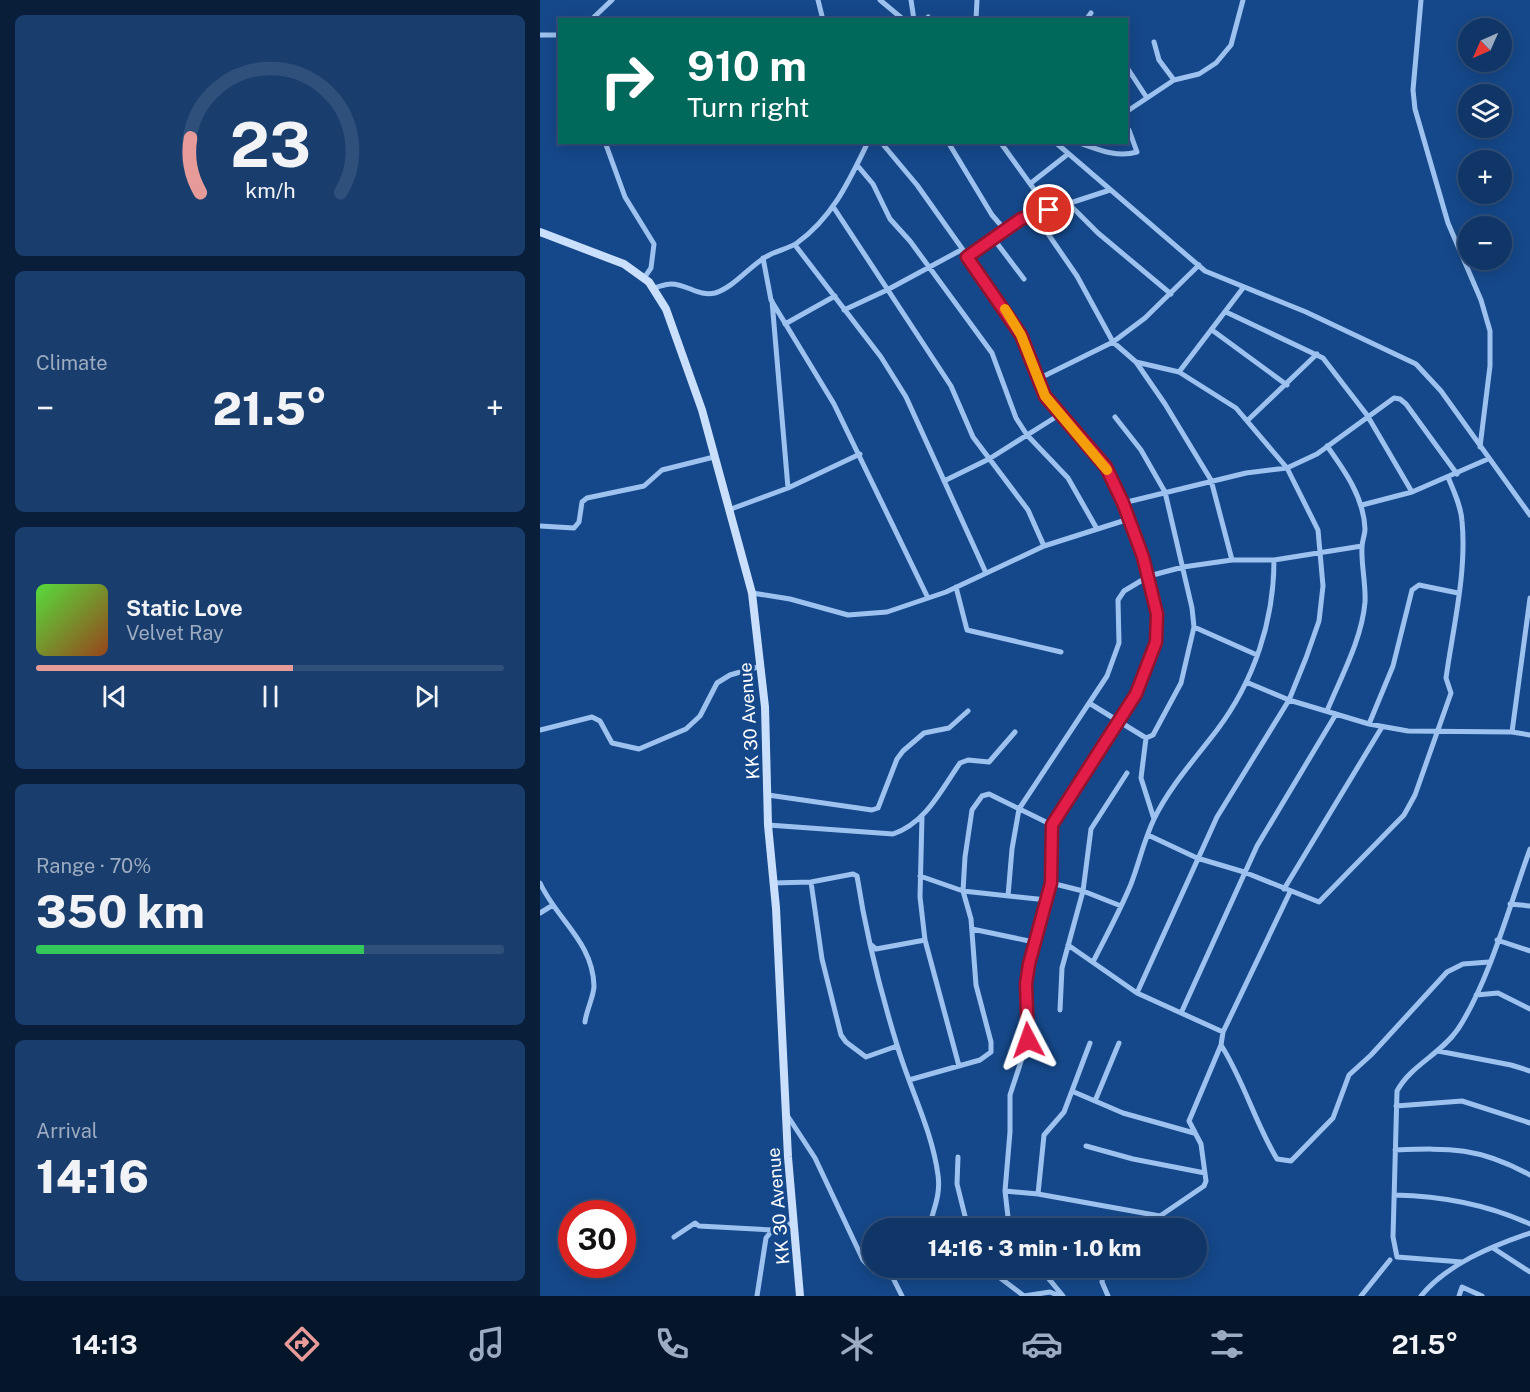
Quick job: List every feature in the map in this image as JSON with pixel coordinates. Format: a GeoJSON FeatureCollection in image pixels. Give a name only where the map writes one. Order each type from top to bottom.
{"type":"FeatureCollection","features":[{"type":"Feature","properties":{"kind":"main road","name":"KK 30 Avenue"},"geometry":{"type":"LineString","coordinates":[[540,232],[610,257],[644,278],[666,309],[702,411],[731,509],[752,593],[761,666],[768,825],[793,1223],[800,1296]]}},
{"type":"Feature","properties":{"kind":"street"},"geometry":{"type":"LineString","coordinates":[[593,18],[612,0]]}},
{"type":"Feature","properties":{"kind":"street"},"geometry":{"type":"LineString","coordinates":[[818,0],[822,18]]}},
{"type":"Feature","properties":{"kind":"street"},"geometry":{"type":"LineString","coordinates":[[880,0],[902,18]]}},
{"type":"Feature","properties":{"kind":"street"},"geometry":{"type":"LineString","coordinates":[[911,0],[914,18]]}},
{"type":"Feature","properties":{"kind":"street"},"geometry":{"type":"LineString","coordinates":[[976,18],[977,0]]}},
{"type":"Feature","properties":{"kind":"street"},"geometry":{"type":"LineString","coordinates":[[1128,111],[1174,80],[1199,74],[1216,63],[1231,45],[1243,0]]}},
{"type":"Feature","properties":{"kind":"street"},"geometry":{"type":"LineString","coordinates":[[1421,0],[1413,90],[1415,109],[1448,223],[1481,300],[1490,331],[1490,366],[1480,447]]}},
{"type":"Feature","properties":{"kind":"street"},"geometry":{"type":"LineString","coordinates":[[1087,18],[1091,12]]}},
{"type":"Feature","properties":{"kind":"street"},"geometry":{"type":"LineString","coordinates":[[540,35],[558,35]]}},
{"type":"Feature","properties":{"kind":"street"},"geometry":{"type":"LineString","coordinates":[[1154,42],[1159,60],[1174,80]]}},
{"type":"Feature","properties":{"kind":"street"},"geometry":{"type":"LineString","coordinates":[[1128,69],[1147,98]]}},
{"type":"Feature","properties":{"kind":"street"},"geometry":{"type":"LineString","coordinates":[[1082,144],[1096,150],[1127,155],[1137,152],[1129,130]]}},
{"type":"Feature","properties":{"kind":"street"},"geometry":{"type":"LineString","coordinates":[[606,144],[625,197],[654,244],[651,268],[644,278]]}},
{"type":"Feature","properties":{"kind":"street"},"geometry":{"type":"LineString","coordinates":[[653,288],[672,284],[702,294],[714,293],[726,288],[763,258],[783,247],[795,244],[823,222],[834,208],[867,144]]}},
{"type":"Feature","properties":{"kind":"street"},"geometry":{"type":"LineString","coordinates":[[883,144],[917,185],[1021,335],[1045,396],[1106,467],[1123,503],[1149,576],[1157,614],[1156,642],[1136,694],[1120,723],[1076,783],[1052,825],[1051,883],[1034,942],[1026,984],[1028,1040],[1010,1095],[1010,1132],[1005,1191],[1008,1218]]}},
{"type":"Feature","properties":{"kind":"street"},"geometry":{"type":"LineString","coordinates":[[949,144],[992,215],[1005,230]]}},
{"type":"Feature","properties":{"kind":"street"},"geometry":{"type":"LineString","coordinates":[[1001,144],[1049,210]]}},
{"type":"Feature","properties":{"kind":"street"},"geometry":{"type":"LineString","coordinates":[[1057,144],[1212,275],[1306,312],[1416,364],[1436,385],[1530,515]]}},
{"type":"Feature","properties":{"kind":"street"},"geometry":{"type":"LineString","coordinates":[[1030,183],[1068,154]]}},
{"type":"Feature","properties":{"kind":"street"},"geometry":{"type":"LineString","coordinates":[[857,165],[873,184],[890,219],[929,267],[992,353],[1010,404],[1027,435],[1068,478],[1097,529]]}},
{"type":"Feature","properties":{"kind":"street"},"geometry":{"type":"LineString","coordinates":[[967,257],[1021,219],[1110,190]]}},
{"type":"Feature","properties":{"kind":"street"},"geometry":{"type":"LineString","coordinates":[[1069,204],[1098,233],[1171,294]]}},
{"type":"Feature","properties":{"kind":"street"},"geometry":{"type":"LineString","coordinates":[[834,208],[951,386],[973,437],[1028,510],[1044,546]]}},
{"type":"Feature","properties":{"kind":"street"},"geometry":{"type":"LineString","coordinates":[[1035,215],[1077,276],[1113,342],[1136,362],[1166,404],[1211,480],[1232,560]]}},
{"type":"Feature","properties":{"kind":"street"},"geometry":{"type":"LineString","coordinates":[[993,238],[1024,279]]}},
{"type":"Feature","properties":{"kind":"street"},"geometry":{"type":"LineString","coordinates":[[795,244],[881,357],[906,397],[986,573]]}},
{"type":"Feature","properties":{"kind":"street"},"geometry":{"type":"LineString","coordinates":[[844,310],[887,290],[961,250]]}},
{"type":"Feature","properties":{"kind":"street"},"geometry":{"type":"LineString","coordinates":[[763,258],[771,300],[788,488]]}},
{"type":"Feature","properties":{"kind":"street"},"geometry":{"type":"LineString","coordinates":[[1038,379],[1113,342],[1145,318],[1199,265]]}},
{"type":"Feature","properties":{"kind":"street"},"geometry":{"type":"LineString","coordinates":[[1179,372],[1243,288]]}},
{"type":"Feature","properties":{"kind":"street"},"geometry":{"type":"LineString","coordinates":[[785,324],[835,296]]}},
{"type":"Feature","properties":{"kind":"street"},"geometry":{"type":"LineString","coordinates":[[771,300],[834,404],[928,598]]}},
{"type":"Feature","properties":{"kind":"street"},"geometry":{"type":"LineString","coordinates":[[1226,312],[1317,354],[1368,415],[1412,492]]}},
{"type":"Feature","properties":{"kind":"street"},"geometry":{"type":"LineString","coordinates":[[1212,330],[1287,385]]}},
{"type":"Feature","properties":{"kind":"street"},"geometry":{"type":"LineString","coordinates":[[1248,420],[1317,354]]}},
{"type":"Feature","properties":{"kind":"street"},"geometry":{"type":"LineString","coordinates":[[1136,362],[1179,372],[1236,408],[1248,420],[1287,468],[1318,530],[1323,586],[1318,621],[1288,700],[1217,817],[1137,993]]}},
{"type":"Feature","properties":{"kind":"street"},"geometry":{"type":"LineString","coordinates":[[1123,503],[1211,480],[1287,468],[1327,446],[1387,400],[1400,399],[1457,474]]}},
{"type":"Feature","properties":{"kind":"street"},"geometry":{"type":"LineString","coordinates":[[944,481],[989,459],[1059,415]]}},
{"type":"Feature","properties":{"kind":"street"},"geometry":{"type":"LineString","coordinates":[[1115,417],[1141,450],[1165,492],[1183,567],[1194,627],[1181,683],[1153,735],[1146,738]]}},
{"type":"Feature","properties":{"kind":"street"},"geometry":{"type":"LineString","coordinates":[[1327,446],[1345,470],[1362,505],[1365,526],[1362,546],[1366,578],[1365,606],[1351,653],[1327,711]]}},
{"type":"Feature","properties":{"kind":"street"},"geometry":{"type":"LineString","coordinates":[[731,509],[788,488],[860,454]]}},
{"type":"Feature","properties":{"kind":"street"},"geometry":{"type":"LineString","coordinates":[[540,526],[574,528],[579,522],[582,502],[587,498],[644,486],[662,470],[714,457]]}},
{"type":"Feature","properties":{"kind":"street"},"geometry":{"type":"LineString","coordinates":[[1362,505],[1412,492],[1488,459]]}},
{"type":"Feature","properties":{"kind":"street"},"geometry":{"type":"LineString","coordinates":[[1148,835],[1197,858],[1244,872],[1319,902],[1396,826],[1415,795],[1435,732],[1451,693],[1446,678],[1458,593],[1462,520],[1448,477]]}},
{"type":"Feature","properties":{"kind":"street"},"geometry":{"type":"LineString","coordinates":[[752,593],[790,599],[840,614],[861,616],[898,609],[956,587],[1044,546],[1129,519]]}},
{"type":"Feature","properties":{"kind":"street"},"geometry":{"type":"LineString","coordinates":[[1008,896],[1019,809],[1107,676],[1119,643],[1118,600],[1124,591],[1149,576],[1183,567],[1232,560],[1274,560],[1362,546]]}},
{"type":"Feature","properties":{"kind":"street"},"geometry":{"type":"LineString","coordinates":[[1093,962],[1121,906],[1154,819],[1186,767],[1227,716],[1246,682],[1257,655],[1271,606],[1274,560]]}},
{"type":"Feature","properties":{"kind":"street"},"geometry":{"type":"LineString","coordinates":[[1369,724],[1394,666],[1412,590],[1419,585],[1458,593]]}},
{"type":"Feature","properties":{"kind":"street"},"geometry":{"type":"LineString","coordinates":[[956,587],[967,630],[1061,652]]}},
{"type":"Feature","properties":{"kind":"street"},"geometry":{"type":"LineString","coordinates":[[1512,732],[1530,597]]}},
{"type":"Feature","properties":{"kind":"street"},"geometry":{"type":"LineString","coordinates":[[1194,627],[1257,655]]}},
{"type":"Feature","properties":{"kind":"street"},"geometry":{"type":"LineString","coordinates":[[540,730],[592,717],[600,721],[612,743],[639,749],[695,724],[717,683],[730,675],[761,666]]}},
{"type":"Feature","properties":{"kind":"street"},"geometry":{"type":"LineString","coordinates":[[1246,682],[1288,700],[1382,727],[1435,732],[1512,732],[1530,735]]}},
{"type":"Feature","properties":{"kind":"street"},"geometry":{"type":"LineString","coordinates":[[1089,703],[1146,738]]}},
{"type":"Feature","properties":{"kind":"street"},"geometry":{"type":"LineString","coordinates":[[768,795],[872,810],[878,808],[903,751],[924,733],[949,728],[968,711]]}},
{"type":"Feature","properties":{"kind":"street"},"geometry":{"type":"LineString","coordinates":[[1182,1011],[1225,921],[1244,872],[1271,819],[1336,714]]}},
{"type":"Feature","properties":{"kind":"street"},"geometry":{"type":"LineString","coordinates":[[1157,1218],[1204,1186],[1205,1173],[1201,1144],[1189,1121],[1221,1045],[1223,1032],[1287,890],[1382,727]]}},
{"type":"Feature","properties":{"kind":"street"},"geometry":{"type":"LineString","coordinates":[[768,825],[893,834],[913,825],[922,816],[960,763],[968,760],[989,762],[1014,732]]}},
{"type":"Feature","properties":{"kind":"street"},"geometry":{"type":"LineString","coordinates":[[1146,738],[1141,778],[1154,819]]}},
{"type":"Feature","properties":{"kind":"street"},"geometry":{"type":"LineString","coordinates":[[1060,1010],[1062,968],[1083,891],[1091,829],[1127,773]]}},
{"type":"Feature","properties":{"kind":"street"},"geometry":{"type":"LineString","coordinates":[[909,1080],[980,1060],[991,1052],[991,1042],[976,985],[972,929],[963,891],[965,856],[972,810],[985,794],[1052,825]]}},
{"type":"Feature","properties":{"kind":"street"},"geometry":{"type":"LineString","coordinates":[[922,816],[920,876],[925,940],[959,1066]]}},
{"type":"Feature","properties":{"kind":"street"},"geometry":{"type":"LineString","coordinates":[[1462,1262],[1397,1257],[1393,1237],[1397,1091],[1404,1077],[1438,1051],[1456,1031],[1476,995],[1530,849]]}},
{"type":"Feature","properties":{"kind":"street"},"geometry":{"type":"LineString","coordinates":[[773,883],[811,882],[853,874],[858,876],[869,944],[897,1046],[922,1112],[939,1177],[937,1209],[933,1218]]}},
{"type":"Feature","properties":{"kind":"street"},"geometry":{"type":"LineString","coordinates":[[920,876],[963,891],[1047,900]]}},
{"type":"Feature","properties":{"kind":"street"},"geometry":{"type":"LineString","coordinates":[[811,882],[822,959],[841,1035],[846,1042],[866,1057],[897,1046]]}},
{"type":"Feature","properties":{"kind":"street"},"geometry":{"type":"LineString","coordinates":[[540,883],[553,905],[575,931],[589,959],[594,990],[587,1006],[585,1022]]}},
{"type":"Feature","properties":{"kind":"street"},"geometry":{"type":"LineString","coordinates":[[1051,883],[1083,891],[1121,906]]}},
{"type":"Feature","properties":{"kind":"street"},"geometry":{"type":"LineString","coordinates":[[1510,904],[1530,906]]}},
{"type":"Feature","properties":{"kind":"street"},"geometry":{"type":"LineString","coordinates":[[540,913],[553,905]]}},
{"type":"Feature","properties":{"kind":"street"},"geometry":{"type":"LineString","coordinates":[[972,929],[1034,942]]}},
{"type":"Feature","properties":{"kind":"street"},"geometry":{"type":"LineString","coordinates":[[869,944],[876,949],[925,940]]}},
{"type":"Feature","properties":{"kind":"street"},"geometry":{"type":"LineString","coordinates":[[1497,940],[1530,951]]}},
{"type":"Feature","properties":{"kind":"street"},"geometry":{"type":"LineString","coordinates":[[1068,945],[1137,993],[1182,1011],[1223,1032]]}},
{"type":"Feature","properties":{"kind":"street"},"geometry":{"type":"LineString","coordinates":[[1221,1045],[1236,1069],[1264,1138],[1277,1160],[1291,1161],[1333,1118],[1349,1075],[1371,1055],[1447,972],[1463,964],[1489,962]]}},
{"type":"Feature","properties":{"kind":"street"},"geometry":{"type":"LineString","coordinates":[[1476,995],[1498,993],[1514,999],[1530,1010]]}},
{"type":"Feature","properties":{"kind":"street"},"geometry":{"type":"LineString","coordinates":[[1038,1194],[1044,1135],[1064,1112],[1074,1092],[1090,1043]]}},
{"type":"Feature","properties":{"kind":"street"},"geometry":{"type":"LineString","coordinates":[[1095,1101],[1119,1043]]}},
{"type":"Feature","properties":{"kind":"street"},"geometry":{"type":"LineString","coordinates":[[1438,1051],[1511,1065],[1530,1071]]}},
{"type":"Feature","properties":{"kind":"street"},"geometry":{"type":"LineString","coordinates":[[1074,1092],[1124,1113],[1194,1133]]}},
{"type":"Feature","properties":{"kind":"street"},"geometry":{"type":"LineString","coordinates":[[1396,1106],[1462,1101],[1530,1123]]}},
{"type":"Feature","properties":{"kind":"street"},"geometry":{"type":"LineString","coordinates":[[786,1113],[815,1158],[862,1258]]}},
{"type":"Feature","properties":{"kind":"street"},"geometry":{"type":"LineString","coordinates":[[1086,1146],[1133,1159],[1205,1173]]}},
{"type":"Feature","properties":{"kind":"street"},"geometry":{"type":"LineString","coordinates":[[1395,1150],[1453,1148],[1511,1164],[1530,1175]]}},
{"type":"Feature","properties":{"kind":"street"},"geometry":{"type":"LineString","coordinates":[[958,1156],[957,1184],[966,1218]]}},
{"type":"Feature","properties":{"kind":"street"},"geometry":{"type":"LineString","coordinates":[[1005,1191],[1038,1194],[1160,1215]]}},
{"type":"Feature","properties":{"kind":"street"},"geometry":{"type":"LineString","coordinates":[[1395,1195],[1439,1196],[1460,1200],[1530,1224]]}},
{"type":"Feature","properties":{"kind":"street"},"geometry":{"type":"LineString","coordinates":[[674,1238],[695,1223],[699,1226],[772,1230]]}},
{"type":"Feature","properties":{"kind":"street"},"geometry":{"type":"LineString","coordinates":[[757,1296],[766,1238],[780,1225],[793,1223]]}},
{"type":"Feature","properties":{"kind":"street"},"geometry":{"type":"LineString","coordinates":[[1421,1296],[1433,1283],[1462,1262],[1530,1233]]}},
{"type":"Feature","properties":{"kind":"street"},"geometry":{"type":"LineString","coordinates":[[1493,1248],[1530,1272]]}},
{"type":"Feature","properties":{"kind":"street"},"geometry":{"type":"LineString","coordinates":[[1361,1296],[1390,1260]]}},
{"type":"Feature","properties":{"kind":"street"},"geometry":{"type":"LineString","coordinates":[[893,1278],[902,1296]]}},
{"type":"Feature","properties":{"kind":"street"},"geometry":{"type":"LineString","coordinates":[[1000,1278],[1024,1296],[1050,1292],[1062,1296]]}},
{"type":"Feature","properties":{"kind":"street"},"geometry":{"type":"LineString","coordinates":[[1048,1278],[1062,1296]]}},
{"type":"Feature","properties":{"kind":"street"},"geometry":{"type":"LineString","coordinates":[[1103,1278],[1108,1296]]}},
{"type":"Feature","properties":{"kind":"street"},"geometry":{"type":"LineString","coordinates":[[1459,1296],[1462,1287],[1482,1296]]}},
{"type":"Feature","properties":{"kind":"slow traffic"},"geometry":{"type":"LineString","coordinates":[[1005,309],[1021,335],[1045,396],[1107,470]]}},
{"type":"Feature","properties":{"kind":"route"},"geometry":{"type":"LineString","coordinates":[[1028,1040],[1026,984],[1034,942],[1051,883],[1052,825],[1076,783],[1120,723],[1136,694],[1156,642],[1157,614],[1143,557],[1123,503],[1106,467],[1045,396],[1021,335],[967,257],[1021,219],[1049,210]]}}]}
